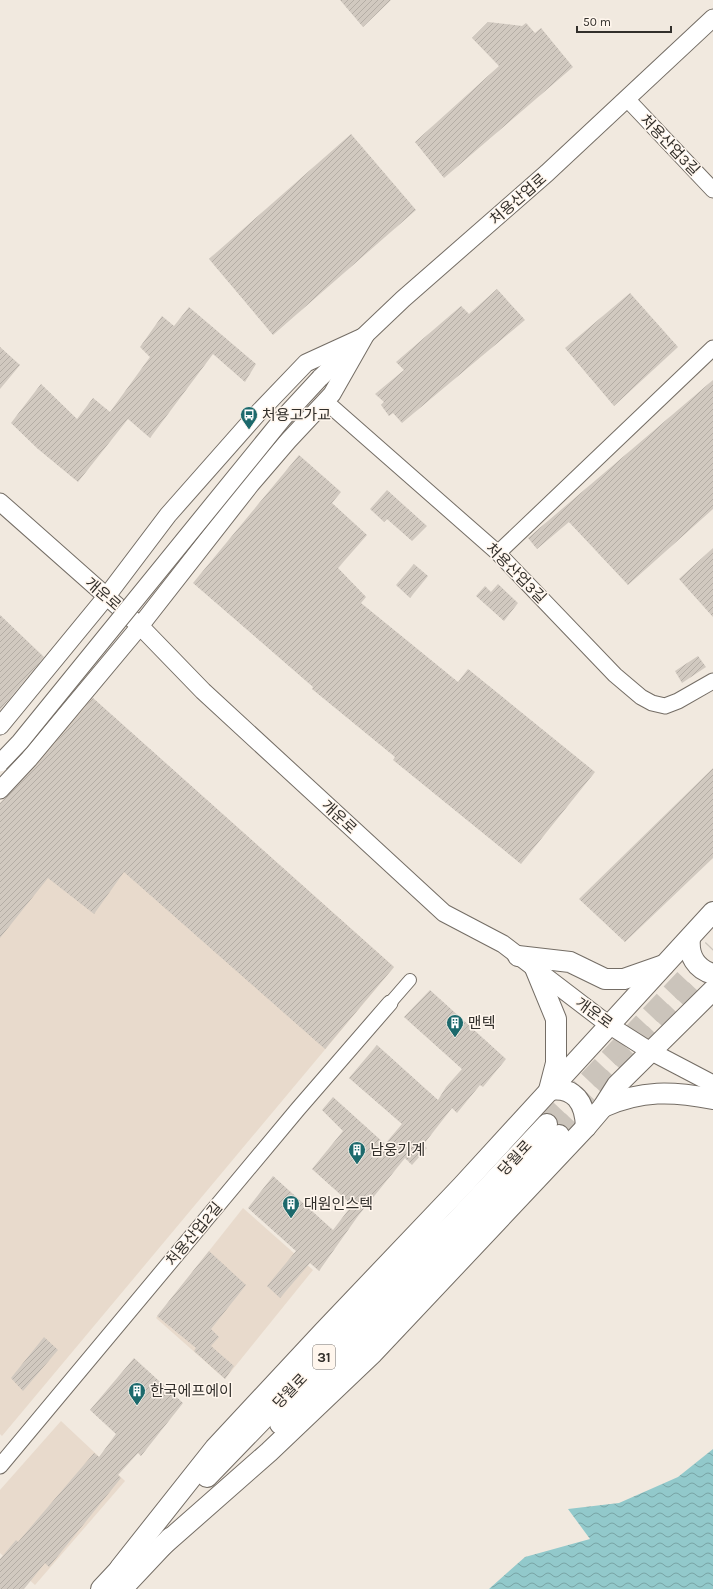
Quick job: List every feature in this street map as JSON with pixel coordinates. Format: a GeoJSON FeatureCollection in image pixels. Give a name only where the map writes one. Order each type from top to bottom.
{"type":"FeatureCollection","features":[{"type":"Feature","properties":{"kind":"highway"},"geometry":{"type":"LineString","coordinates":[[120,1568],[215,1448],[462,1186],[713,912]]}},
{"type":"Feature","properties":{"kind":"highway"},"geometry":{"type":"LineString","coordinates":[[690,938],[689,947],[692,957],[698,967],[713,974]]}},
{"type":"Feature","properties":{"kind":"highway"},"geometry":{"type":"LineString","coordinates":[[518,956],[570,962],[605,979],[624,979],[666,964]]}},
{"type":"Feature","properties":{"kind":"highway"},"geometry":{"type":"LineString","coordinates":[[535,968],[556,1019],[556,1063],[549,1090]]}},
{"type":"Feature","properties":{"kind":"highway"},"geometry":{"type":"LineString","coordinates":[[161,1547],[269,1452],[372,1353],[586,1127],[603,1107],[617,1084],[713,990]]}},
{"type":"Feature","properties":{"kind":"highway"},"geometry":{"type":"LineString","coordinates":[[549,1090],[558,1089],[568,1091],[576,1097],[585,1115],[586,1127]]}},
{"type":"Feature","properties":{"kind":"highway"},"geometry":{"type":"LineString","coordinates":[[603,1107],[622,1099],[654,1093],[713,1099]]}},
{"type":"Feature","properties":{"kind":"highway","name":"당월로"},"geometry":{"type":"LineString","coordinates":[[101,1589],[336,1344],[396,1278],[553,1130],[409,1288],[122,1589]]}},
{"type":"Feature","properties":{"kind":"main road","name":"처용산업로"},"geometry":{"type":"LineString","coordinates":[[0,763],[25,736],[284,417],[320,378],[547,173],[713,18]]}},
{"type":"Feature","properties":{"kind":"main road"},"geometry":{"type":"LineString","coordinates":[[0,790],[29,758],[140,626],[251,484],[332,394],[365,336]]}},
{"type":"Feature","properties":{"kind":"main road"},"geometry":{"type":"LineString","coordinates":[[0,726],[106,597],[168,515],[259,412],[306,363],[365,336]]}},
{"type":"Feature","properties":{"kind":"main road","name":"개운로"},"geometry":{"type":"LineString","coordinates":[[0,502],[140,626],[203,691],[444,913],[503,944],[609,1025],[650,1051],[713,1084]]}},
{"type":"Feature","properties":{"kind":"street","name":"처용산업3길"},"geometry":{"type":"LineString","coordinates":[[627,99],[713,190]]}},
{"type":"Feature","properties":{"kind":"street"},"geometry":{"type":"LineString","coordinates":[[498,553],[713,348]]}},
{"type":"Feature","properties":{"kind":"street","name":"처용산업3길"},"geometry":{"type":"LineString","coordinates":[[325,400],[498,553],[615,675],[641,697],[652,703],[665,706],[678,701],[713,681]]}},
{"type":"Feature","properties":{"kind":"street"},"geometry":{"type":"LineString","coordinates":[[390,1003],[410,980]]}},
{"type":"Feature","properties":{"kind":"street","name":"처용산업2길"},"geometry":{"type":"LineString","coordinates":[[1,1465],[292,1115],[390,1003]]}},
{"type":"Feature","properties":{"kind":"shaded area"},"geometry":{"type":"Polygon","coordinates":[[[92,698],[394,967],[2,1436],[0,1434],[0,803],[92,698]]]}},
{"type":"Feature","properties":{"kind":"shaded area"},"geometry":{"type":"Polygon","coordinates":[[[243,1208],[313,1270],[225,1379],[156,1318],[243,1208]]]}},
{"type":"Feature","properties":{"kind":"shaded area"},"geometry":{"type":"Polygon","coordinates":[[[61,1421],[125,1481],[35,1585],[0,1553],[0,1490],[61,1421]]]}},
{"type":"Feature","properties":{"kind":"water"},"geometry":{"type":"Polygon","coordinates":[[[713,1449],[713,1589],[489,1589],[525,1557],[590,1539],[568,1509],[619,1503],[678,1477],[713,1449]]]}},
{"type":"Feature","properties":{"kind":"building"},"geometry":{"type":"Polygon","coordinates":[[[340,0],[391,0],[363,27],[340,0]]]}},
{"type":"Feature","properties":{"kind":"building"},"geometry":{"type":"Polygon","coordinates":[[[488,22],[522,26],[526,23],[535,33],[541,28],[573,67],[444,178],[415,142],[499,66],[472,38],[488,22]]]}},
{"type":"Feature","properties":{"kind":"building"},"geometry":{"type":"Polygon","coordinates":[[[351,134],[416,210],[273,335],[209,259],[351,134]]]}},
{"type":"Feature","properties":{"kind":"building"},"geometry":{"type":"Polygon","coordinates":[[[497,289],[525,320],[402,423],[393,413],[389,416],[381,405],[384,402],[375,394],[404,370],[396,362],[461,306],[469,314],[497,289]]]}},
{"type":"Feature","properties":{"kind":"building"},"geometry":{"type":"Polygon","coordinates":[[[630,293],[678,347],[614,406],[565,348],[630,293]]]}},
{"type":"Feature","properties":{"kind":"building"},"geometry":{"type":"Polygon","coordinates":[[[189,307],[256,364],[245,382],[213,354],[150,438],[128,419],[78,482],[38,449],[11,423],[41,384],[77,419],[93,398],[110,412],[150,357],[140,347],[162,316],[174,326],[189,307]]]}},
{"type":"Feature","properties":{"kind":"building"},"geometry":{"type":"Polygon","coordinates":[[[0,347],[20,365],[0,389],[0,347]]]}},
{"type":"Feature","properties":{"kind":"building"},"geometry":{"type":"Polygon","coordinates":[[[713,380],[713,509],[628,585],[569,522],[537,549],[528,538],[713,380]]]}},
{"type":"Feature","properties":{"kind":"building"},"geometry":{"type":"Polygon","coordinates":[[[299,455],[341,492],[332,503],[367,535],[338,568],[366,597],[361,603],[458,682],[468,669],[595,772],[521,864],[393,760],[395,757],[312,689],[313,687],[193,583],[299,455]]]}},
{"type":"Feature","properties":{"kind":"building"},"geometry":{"type":"Polygon","coordinates":[[[387,490],[427,526],[412,541],[387,519],[384,522],[370,509],[387,490]]]}},
{"type":"Feature","properties":{"kind":"building"},"geometry":{"type":"Polygon","coordinates":[[[713,548],[713,617],[679,579],[713,548]]]}},
{"type":"Feature","properties":{"kind":"building"},"geometry":{"type":"Polygon","coordinates":[[[414,564],[428,576],[410,598],[396,585],[414,564]]]}},
{"type":"Feature","properties":{"kind":"building"},"geometry":{"type":"Polygon","coordinates":[[[498,584],[518,603],[504,621],[476,596],[485,586],[491,592],[498,584]]]}},
{"type":"Feature","properties":{"kind":"building"},"geometry":{"type":"Polygon","coordinates":[[[0,615],[44,657],[0,710],[0,615]]]}},
{"type":"Feature","properties":{"kind":"building"},"geometry":{"type":"Polygon","coordinates":[[[698,656],[706,667],[682,683],[675,671],[698,656]]]}},
{"type":"Feature","properties":{"kind":"building"},"geometry":{"type":"Polygon","coordinates":[[[93,698],[394,967],[325,1049],[124,872],[94,914],[48,878],[0,938],[0,803],[37,765],[93,698]]]}},
{"type":"Feature","properties":{"kind":"building"},"geometry":{"type":"Polygon","coordinates":[[[713,768],[713,858],[625,942],[579,899],[713,768]]]}},
{"type":"Feature","properties":{"kind":"building"},"geometry":{"type":"Polygon","coordinates":[[[430,990],[506,1059],[483,1087],[480,1085],[457,1113],[452,1108],[423,1145],[427,1148],[412,1165],[405,1158],[358,1216],[319,1271],[310,1263],[280,1298],[267,1286],[296,1251],[248,1208],[273,1176],[333,1230],[352,1205],[312,1169],[343,1131],[322,1110],[333,1097],[385,1144],[402,1124],[349,1078],[377,1045],[438,1100],[446,1087],[462,1069],[404,1017],[430,990]]]}},
{"type":"Feature","properties":{"kind":"building"},"geometry":{"type":"Polygon","coordinates":[[[209,1251],[246,1285],[211,1329],[219,1337],[211,1346],[234,1366],[225,1379],[194,1351],[196,1348],[157,1316],[209,1251]]]}},
{"type":"Feature","properties":{"kind":"building"},"geometry":{"type":"Polygon","coordinates":[[[44,1337],[58,1350],[23,1391],[11,1378],[44,1337]]]}},
{"type":"Feature","properties":{"kind":"building"},"geometry":{"type":"Polygon","coordinates":[[[134,1358],[183,1403],[141,1456],[138,1453],[118,1475],[121,1478],[49,1567],[45,1563],[24,1589],[0,1589],[0,1559],[16,1540],[18,1542],[94,1453],[99,1457],[116,1434],[90,1410],[134,1358]]]}},
{"type":"Feature","properties":{"kind":"tunnel"},"geometry":{"type":"LineString","coordinates":[[547,1124],[713,949]]}},
{"type":"Feature","properties":{"kind":"tunnel"},"geometry":{"type":"LineString","coordinates":[[559,1135],[713,971]]}},
{"type":"Feature","properties":{"kind":"place","name":"처용고가교"},"geometry":{"type":"Point","coordinates":[249,430]}},
{"type":"Feature","properties":{"kind":"place","name":"맨텍"},"geometry":{"type":"Point","coordinates":[455,1038]}},
{"type":"Feature","properties":{"kind":"place","name":"남웅기계"},"geometry":{"type":"Point","coordinates":[357,1165]}},
{"type":"Feature","properties":{"kind":"place","name":"대원인스텍"},"geometry":{"type":"Point","coordinates":[291,1219]}},
{"type":"Feature","properties":{"kind":"place","name":"한국에프에이"},"geometry":{"type":"Point","coordinates":[137,1406]}}]}
